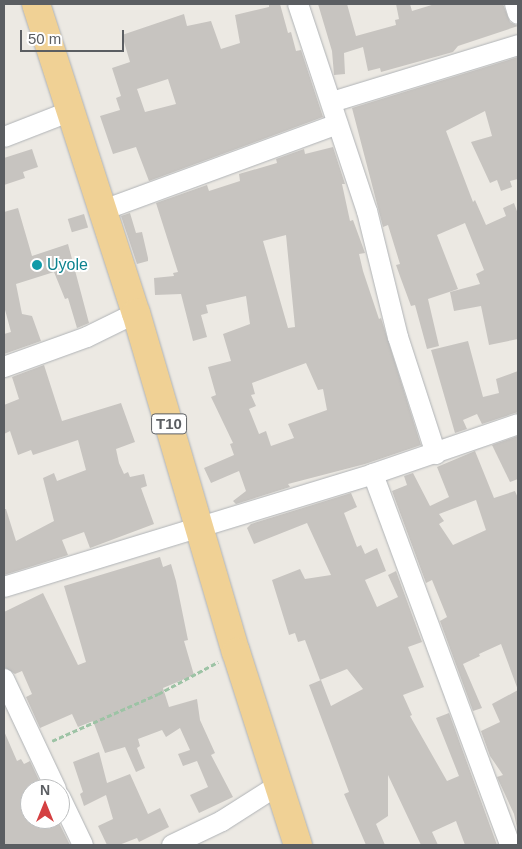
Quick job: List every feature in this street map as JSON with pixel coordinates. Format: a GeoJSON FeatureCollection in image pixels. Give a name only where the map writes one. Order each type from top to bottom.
{"type":"FeatureCollection","features":[{"type":"Feature","properties":{"kind":"highway","name":"T10"},"geometry":{"type":"LineString","coordinates":[[36,4],[101,211],[136,313],[236,652],[280,784],[298,845]]}},
{"type":"Feature","properties":{"kind":"street"},"geometry":{"type":"LineString","coordinates":[[298,4],[367,211],[398,337],[436,454]]}},
{"type":"Feature","properties":{"kind":"street"},"geometry":{"type":"LineString","coordinates":[[515,4],[518,14]]}},
{"type":"Feature","properties":{"kind":"street"},"geometry":{"type":"LineString","coordinates":[[332,102],[518,45]]}},
{"type":"Feature","properties":{"kind":"street"},"geometry":{"type":"LineString","coordinates":[[4,137],[71,111]]}},
{"type":"Feature","properties":{"kind":"street"},"geometry":{"type":"LineString","coordinates":[[101,211],[338,124]]}},
{"type":"Feature","properties":{"kind":"street"},"geometry":{"type":"LineString","coordinates":[[4,367],[87,337],[136,313]]}},
{"type":"Feature","properties":{"kind":"street"},"geometry":{"type":"LineString","coordinates":[[4,587],[198,526],[374,474],[518,424]]}},
{"type":"Feature","properties":{"kind":"street"},"geometry":{"type":"LineString","coordinates":[[374,474],[510,845]]}},
{"type":"Feature","properties":{"kind":"street"},"geometry":{"type":"LineString","coordinates":[[4,679],[51,779]]}},
{"type":"Feature","properties":{"kind":"street"},"geometry":{"type":"LineString","coordinates":[[172,845],[222,822],[280,784]]}},
{"type":"Feature","properties":{"kind":"street"},"geometry":{"type":"LineString","coordinates":[[70,818],[83,845]]}},
{"type":"Feature","properties":{"kind":"path"},"geometry":{"type":"LineString","coordinates":[[36,747],[158,694],[236,652]]}},
{"type":"Feature","properties":{"kind":"building"},"geometry":{"type":"Polygon","coordinates":[[[269,4],[280,4],[288,33],[291,32],[296,51],[301,50],[323,117],[149,181],[136,147],[113,154],[100,116],[120,110],[116,98],[121,96],[112,68],[130,62],[122,35],[184,14],[187,26],[211,21],[221,49],[240,43],[235,15],[269,7],[269,4]],[[168,79],[137,89],[145,112],[176,104],[168,79]]]}},
{"type":"Feature","properties":{"kind":"building"},"geometry":{"type":"Polygon","coordinates":[[[318,4],[347,4],[356,36],[396,25],[395,20],[399,19],[396,4],[410,4],[412,11],[435,4],[503,4],[510,22],[518,26],[458,46],[453,52],[381,72],[380,68],[368,71],[363,47],[344,53],[345,74],[334,75],[332,51],[318,4]]]}},
{"type":"Feature","properties":{"kind":"building"},"geometry":{"type":"Polygon","coordinates":[[[518,57],[518,179],[510,181],[512,187],[501,191],[497,180],[490,183],[471,142],[492,136],[485,111],[446,131],[473,202],[475,200],[486,225],[506,216],[503,208],[514,203],[518,214],[518,339],[489,345],[481,306],[454,311],[450,292],[480,284],[476,274],[484,270],[465,223],[437,235],[458,289],[428,299],[439,346],[427,349],[415,305],[411,306],[396,265],[400,264],[388,225],[383,227],[352,108],[518,57]]]}},
{"type":"Feature","properties":{"kind":"building"},"geometry":{"type":"Polygon","coordinates":[[[333,147],[345,184],[342,184],[350,221],[353,220],[365,253],[359,254],[363,271],[379,319],[381,318],[421,445],[365,464],[288,484],[290,487],[236,504],[233,501],[246,491],[239,471],[211,483],[204,468],[234,455],[230,444],[233,443],[211,397],[216,395],[208,367],[231,361],[223,334],[250,324],[246,296],[206,305],[208,313],[201,315],[207,337],[193,341],[181,294],[155,295],[154,278],[174,276],[173,273],[178,272],[156,203],[207,185],[209,191],[240,181],[239,174],[277,163],[276,159],[304,149],[305,154],[333,147]],[[286,235],[263,241],[288,328],[295,327],[286,235]],[[306,363],[252,383],[255,394],[251,395],[256,406],[249,409],[259,434],[266,431],[271,446],[294,438],[288,424],[327,410],[323,389],[318,390],[306,363]]]}},
{"type":"Feature","properties":{"kind":"building"},"geometry":{"type":"Polygon","coordinates":[[[32,149],[38,167],[23,172],[25,178],[4,185],[4,158],[32,149]]]}},
{"type":"Feature","properties":{"kind":"building"},"geometry":{"type":"Polygon","coordinates":[[[18,208],[32,256],[68,244],[89,323],[77,328],[68,298],[65,299],[54,272],[16,284],[22,314],[32,316],[41,341],[4,354],[4,334],[11,332],[4,306],[4,212],[18,208]]]}},
{"type":"Feature","properties":{"kind":"building"},"geometry":{"type":"Polygon","coordinates":[[[130,213],[136,233],[142,232],[148,258],[148,261],[137,264],[121,216],[130,213]]]}},
{"type":"Feature","properties":{"kind":"building"},"geometry":{"type":"Polygon","coordinates":[[[84,214],[88,227],[72,232],[68,219],[84,214]]]}},
{"type":"Feature","properties":{"kind":"building"},"geometry":{"type":"Polygon","coordinates":[[[468,341],[483,397],[499,393],[496,379],[518,371],[518,412],[482,424],[477,414],[463,420],[467,429],[455,433],[431,350],[468,341]]]}},
{"type":"Feature","properties":{"kind":"building"},"geometry":{"type":"Polygon","coordinates":[[[44,365],[62,421],[121,403],[135,442],[116,449],[119,463],[124,474],[128,472],[130,477],[144,474],[147,486],[141,488],[154,524],[90,548],[84,532],[62,540],[68,555],[4,575],[4,509],[6,509],[16,541],[54,521],[43,478],[54,473],[57,481],[86,470],[78,440],[33,455],[31,450],[18,455],[10,431],[4,434],[4,405],[19,399],[12,377],[44,365]]]}},
{"type":"Feature","properties":{"kind":"building"},"geometry":{"type":"Polygon","coordinates":[[[518,436],[518,479],[510,482],[492,445],[518,436]]]}},
{"type":"Feature","properties":{"kind":"building"},"geometry":{"type":"Polygon","coordinates":[[[475,451],[494,498],[515,491],[518,498],[518,690],[501,644],[479,654],[480,656],[463,664],[482,708],[473,711],[440,621],[447,617],[432,580],[426,583],[392,491],[407,485],[404,476],[413,473],[430,506],[449,497],[437,467],[475,451]],[[476,500],[439,514],[444,521],[439,524],[453,545],[486,530],[476,500]]]}},
{"type":"Feature","properties":{"kind":"building"},"geometry":{"type":"Polygon","coordinates":[[[351,493],[357,507],[344,513],[357,547],[361,545],[365,554],[377,548],[386,571],[365,580],[377,607],[398,597],[388,575],[396,571],[422,642],[408,647],[424,687],[403,695],[412,715],[410,716],[447,781],[459,776],[436,718],[449,713],[497,845],[465,845],[456,821],[432,832],[438,845],[421,845],[388,775],[388,816],[376,824],[385,845],[366,845],[344,794],[349,792],[309,685],[321,680],[331,706],[363,689],[347,669],[320,680],[305,640],[298,642],[295,633],[289,635],[272,580],[300,569],[305,579],[331,575],[307,523],[254,544],[247,528],[251,524],[351,493]]]}},
{"type":"Feature","properties":{"kind":"building"},"geometry":{"type":"Polygon","coordinates":[[[160,557],[163,567],[171,564],[176,581],[188,640],[184,641],[194,675],[163,688],[169,707],[197,699],[200,720],[215,753],[211,755],[233,797],[199,813],[190,795],[208,787],[197,761],[183,766],[178,754],[190,750],[180,728],[166,737],[162,730],[138,739],[140,746],[137,748],[145,768],[136,772],[125,747],[105,753],[93,721],[78,727],[72,714],[40,728],[26,697],[32,694],[22,671],[15,674],[4,667],[4,612],[43,593],[78,665],[86,662],[64,586],[160,557]]]}},
{"type":"Feature","properties":{"kind":"building"},"geometry":{"type":"Polygon","coordinates":[[[518,690],[518,833],[514,814],[497,777],[503,775],[490,756],[481,731],[500,722],[492,704],[518,690]]]}},
{"type":"Feature","properties":{"kind":"building"},"geometry":{"type":"Polygon","coordinates":[[[4,731],[17,761],[21,759],[24,764],[30,761],[38,779],[20,779],[20,829],[62,829],[70,845],[4,845],[4,731]]]}},
{"type":"Feature","properties":{"kind":"building"},"geometry":{"type":"Polygon","coordinates":[[[99,752],[107,783],[130,774],[148,814],[160,808],[169,827],[139,842],[137,838],[119,845],[107,845],[98,826],[113,819],[106,795],[84,806],[80,794],[83,792],[73,762],[99,752]]]}},
{"type":"Feature","properties":{"kind":"place","name":"Uyole"},"geometry":{"type":"Point","coordinates":[37,265]}}]}
